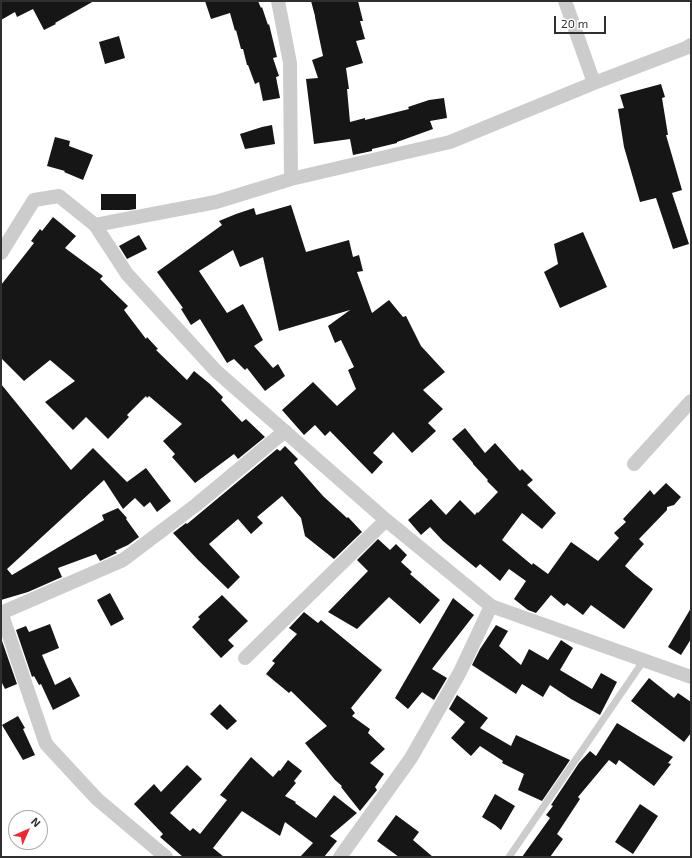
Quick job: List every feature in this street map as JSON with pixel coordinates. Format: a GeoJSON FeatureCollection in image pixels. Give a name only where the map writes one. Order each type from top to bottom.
{"type":"FeatureCollection","features":[{"type":"Feature","properties":{"kind":"street"},"geometry":{"type":"LineString","coordinates":[[278,1],[290,63],[291,179]]}},
{"type":"Feature","properties":{"kind":"street"},"geometry":{"type":"LineString","coordinates":[[565,1],[594,83]]}},
{"type":"Feature","properties":{"kind":"street"},"geometry":{"type":"LineString","coordinates":[[95,225],[216,202],[291,179],[450,142],[691,45]]}},
{"type":"Feature","properties":{"kind":"street"},"geometry":{"type":"LineString","coordinates":[[1,253],[34,200],[59,196],[95,225],[127,274],[216,371],[386,520],[491,606],[691,677]]}},
{"type":"Feature","properties":{"kind":"street"},"geometry":{"type":"LineString","coordinates":[[634,464],[691,401]]}},
{"type":"Feature","properties":{"kind":"street"},"geometry":{"type":"LineString","coordinates":[[166,857],[97,799],[46,744],[1,612],[123,560],[196,505],[285,431]]}},
{"type":"Feature","properties":{"kind":"street"},"geometry":{"type":"LineString","coordinates":[[245,658],[386,520]]}},
{"type":"Feature","properties":{"kind":"street"},"geometry":{"type":"LineString","coordinates":[[340,857],[411,758],[460,672],[491,606]]}},
{"type":"Feature","properties":{"kind":"lane"},"geometry":{"type":"LineString","coordinates":[[509,857],[644,660]]}},
{"type":"Feature","properties":{"kind":"building"},"geometry":{"type":"Polygon","coordinates":[[[1,1],[94,1],[44,30],[33,9],[17,17],[15,12],[1,20],[1,1]]]}},
{"type":"Feature","properties":{"kind":"building"},"geometry":{"type":"Polygon","coordinates":[[[205,1],[258,1],[261,8],[262,7],[268,25],[269,24],[277,57],[273,58],[279,76],[276,77],[280,98],[263,101],[259,82],[255,84],[247,65],[230,13],[211,19],[205,1]]]}},
{"type":"Feature","properties":{"kind":"building"},"geometry":{"type":"Polygon","coordinates":[[[311,1],[358,1],[363,21],[360,21],[365,39],[356,41],[363,63],[346,68],[349,89],[347,89],[350,122],[365,118],[365,120],[409,109],[408,107],[429,100],[444,98],[447,118],[430,121],[433,129],[397,143],[353,155],[350,139],[314,144],[306,79],[318,78],[312,60],[323,56],[311,1]]]}},
{"type":"Feature","properties":{"kind":"building"},"geometry":{"type":"Polygon","coordinates":[[[119,36],[125,58],[105,64],[99,42],[119,36]]]}},
{"type":"Feature","properties":{"kind":"building"},"geometry":{"type":"Polygon","coordinates":[[[661,84],[665,97],[662,98],[668,135],[666,135],[682,190],[672,193],[689,244],[673,249],[656,198],[640,202],[624,147],[618,109],[624,108],[620,95],[661,84]]]}},
{"type":"Feature","properties":{"kind":"building"},"geometry":{"type":"Polygon","coordinates":[[[272,125],[275,144],[245,149],[240,134],[272,125]]]}},
{"type":"Feature","properties":{"kind":"building"},"geometry":{"type":"Polygon","coordinates":[[[55,137],[70,141],[69,146],[93,155],[83,180],[64,172],[65,171],[47,166],[55,137]]]}},
{"type":"Feature","properties":{"kind":"building"},"geometry":{"type":"Polygon","coordinates":[[[101,194],[136,194],[136,209],[101,210],[101,194]]]}},
{"type":"Feature","properties":{"kind":"building"},"geometry":{"type":"Polygon","coordinates":[[[291,205],[306,252],[349,240],[353,257],[359,255],[363,271],[357,272],[372,313],[389,300],[403,317],[406,316],[421,346],[445,372],[423,390],[443,409],[428,423],[436,431],[412,453],[393,432],[373,453],[383,462],[372,474],[330,431],[325,436],[315,425],[304,435],[282,410],[313,382],[337,406],[356,389],[348,370],[354,367],[341,340],[335,343],[328,326],[350,310],[279,331],[263,257],[240,267],[233,250],[199,271],[227,313],[243,304],[263,340],[254,346],[273,368],[278,364],[285,376],[265,391],[247,368],[245,370],[234,359],[227,363],[200,319],[191,325],[181,309],[183,308],[157,272],[222,225],[219,221],[254,208],[256,215],[291,205]]]}},
{"type":"Feature","properties":{"kind":"building"},"geometry":{"type":"Polygon","coordinates":[[[53,217],[76,236],[65,248],[103,276],[100,279],[128,306],[124,310],[146,339],[147,337],[158,349],[156,350],[187,380],[194,371],[223,397],[221,400],[242,422],[246,419],[265,437],[238,459],[234,454],[195,483],[172,457],[175,454],[163,441],[182,424],[149,396],[147,398],[146,396],[127,415],[129,417],[108,439],[86,417],[73,430],[45,402],[75,381],[50,360],[24,381],[1,358],[1,285],[34,243],[31,241],[40,229],[42,231],[53,217]]]}},
{"type":"Feature","properties":{"kind":"building"},"geometry":{"type":"Polygon","coordinates":[[[583,232],[607,287],[560,308],[544,272],[558,264],[554,244],[583,232]]]}},
{"type":"Feature","properties":{"kind":"building"},"geometry":{"type":"Polygon","coordinates":[[[139,235],[147,249],[127,259],[119,246],[139,235]]]}},
{"type":"Feature","properties":{"kind":"building"},"geometry":{"type":"Polygon","coordinates":[[[1,384],[71,470],[93,448],[127,482],[146,468],[171,501],[157,512],[150,502],[144,507],[135,498],[123,509],[104,480],[7,569],[12,575],[104,520],[102,515],[118,508],[127,518],[126,519],[139,537],[128,545],[115,551],[117,553],[100,561],[96,554],[58,568],[62,577],[28,592],[1,600],[1,384]]]}},
{"type":"Feature","properties":{"kind":"building"},"geometry":{"type":"Polygon","coordinates":[[[465,428],[485,453],[495,443],[520,471],[522,469],[533,480],[527,485],[556,513],[542,529],[522,513],[502,540],[532,565],[533,563],[548,574],[571,542],[598,561],[619,538],[614,533],[626,522],[623,519],[650,490],[654,495],[666,483],[681,497],[674,505],[667,507],[667,510],[639,539],[644,544],[625,566],[653,589],[624,629],[591,605],[583,615],[567,603],[564,606],[551,595],[536,613],[528,610],[514,599],[526,581],[509,569],[500,581],[480,564],[476,568],[443,541],[430,527],[421,535],[408,520],[431,499],[446,515],[460,500],[475,515],[498,492],[452,439],[465,428]]]}},
{"type":"Feature","properties":{"kind":"building"},"geometry":{"type":"Polygon","coordinates":[[[285,446],[298,459],[294,463],[323,496],[347,518],[348,517],[362,532],[334,559],[305,536],[301,518],[282,496],[257,517],[263,523],[251,534],[238,519],[209,544],[240,577],[228,589],[173,533],[186,523],[187,524],[277,449],[280,451],[285,446]]]}},
{"type":"Feature","properties":{"kind":"building"},"geometry":{"type":"Polygon","coordinates":[[[378,539],[390,550],[396,544],[407,555],[401,562],[412,572],[410,574],[440,600],[420,624],[389,597],[357,629],[328,612],[368,571],[357,560],[378,539]]]}},
{"type":"Feature","properties":{"kind":"building"},"geometry":{"type":"Polygon","coordinates":[[[110,593],[124,619],[111,626],[97,600],[110,593]]]}},
{"type":"Feature","properties":{"kind":"building"},"geometry":{"type":"Polygon","coordinates":[[[222,595],[248,621],[228,640],[234,646],[221,658],[192,627],[200,619],[198,617],[222,595]]]}},
{"type":"Feature","properties":{"kind":"building"},"geometry":{"type":"Polygon","coordinates":[[[453,598],[474,615],[432,669],[447,678],[434,700],[422,692],[408,709],[395,698],[453,598]]]}},
{"type":"Feature","properties":{"kind":"building"},"geometry":{"type":"Polygon","coordinates":[[[691,608],[691,639],[681,655],[668,647],[691,608]]]}},
{"type":"Feature","properties":{"kind":"building"},"geometry":{"type":"Polygon","coordinates":[[[304,612],[318,623],[321,620],[382,670],[351,708],[355,713],[352,716],[370,729],[368,733],[385,749],[370,763],[384,774],[375,787],[377,790],[360,811],[341,787],[342,786],[335,780],[305,743],[327,726],[291,691],[289,693],[266,674],[275,663],[272,661],[297,634],[289,628],[304,612]]]}},
{"type":"Feature","properties":{"kind":"building"},"geometry":{"type":"Polygon","coordinates":[[[50,624],[59,648],[42,655],[55,685],[70,677],[80,696],[53,710],[41,684],[39,685],[34,676],[32,677],[16,630],[26,626],[29,632],[50,624]]]}},
{"type":"Feature","properties":{"kind":"building"},"geometry":{"type":"Polygon","coordinates":[[[496,625],[508,631],[499,646],[521,665],[529,649],[548,660],[561,640],[573,648],[560,670],[592,689],[601,673],[617,682],[600,715],[571,699],[550,685],[543,697],[522,684],[516,694],[472,665],[480,649],[496,625]]]}},
{"type":"Feature","properties":{"kind":"building"},"geometry":{"type":"Polygon","coordinates":[[[1,638],[17,684],[5,689],[1,681],[1,638]]]}},
{"type":"Feature","properties":{"kind":"building"},"geometry":{"type":"Polygon","coordinates":[[[649,678],[674,698],[678,693],[691,702],[691,733],[684,742],[631,701],[649,678]]]}},
{"type":"Feature","properties":{"kind":"building"},"geometry":{"type":"Polygon","coordinates":[[[457,695],[488,718],[480,728],[511,746],[516,735],[570,760],[542,801],[518,790],[524,774],[502,763],[503,761],[480,746],[471,756],[451,738],[465,722],[449,709],[457,695]]]}},
{"type":"Feature","properties":{"kind":"building"},"geometry":{"type":"Polygon","coordinates":[[[220,704],[237,721],[227,730],[210,714],[220,704]]]}},
{"type":"Feature","properties":{"kind":"building"},"geometry":{"type":"Polygon","coordinates":[[[18,716],[25,728],[23,729],[35,755],[23,760],[2,725],[18,716]]]}},
{"type":"Feature","properties":{"kind":"building"},"geometry":{"type":"Polygon","coordinates":[[[617,723],[673,757],[668,763],[671,764],[654,786],[619,760],[616,765],[609,760],[578,797],[580,799],[557,834],[563,839],[550,857],[522,857],[550,818],[546,815],[553,806],[551,805],[579,763],[590,751],[596,756],[617,723]]]}},
{"type":"Feature","properties":{"kind":"building"},"geometry":{"type":"Polygon","coordinates":[[[251,757],[273,777],[279,770],[280,771],[288,760],[302,771],[294,781],[296,783],[285,796],[296,802],[295,803],[316,818],[334,795],[357,813],[330,836],[337,841],[324,857],[300,857],[313,843],[285,822],[280,836],[242,811],[213,848],[224,857],[183,857],[160,837],[163,834],[134,804],[154,784],[161,792],[187,765],[202,779],[170,813],[190,831],[193,828],[200,834],[227,800],[220,795],[251,757]]]}},
{"type":"Feature","properties":{"kind":"building"},"geometry":{"type":"Polygon","coordinates":[[[495,794],[515,806],[501,830],[482,817],[495,794]]]}},
{"type":"Feature","properties":{"kind":"building"},"geometry":{"type":"Polygon","coordinates":[[[640,804],[658,816],[633,854],[615,842],[640,804]]]}},
{"type":"Feature","properties":{"kind":"building"},"geometry":{"type":"Polygon","coordinates":[[[396,815],[419,832],[413,840],[433,857],[399,857],[377,841],[396,815]]]}}]}
